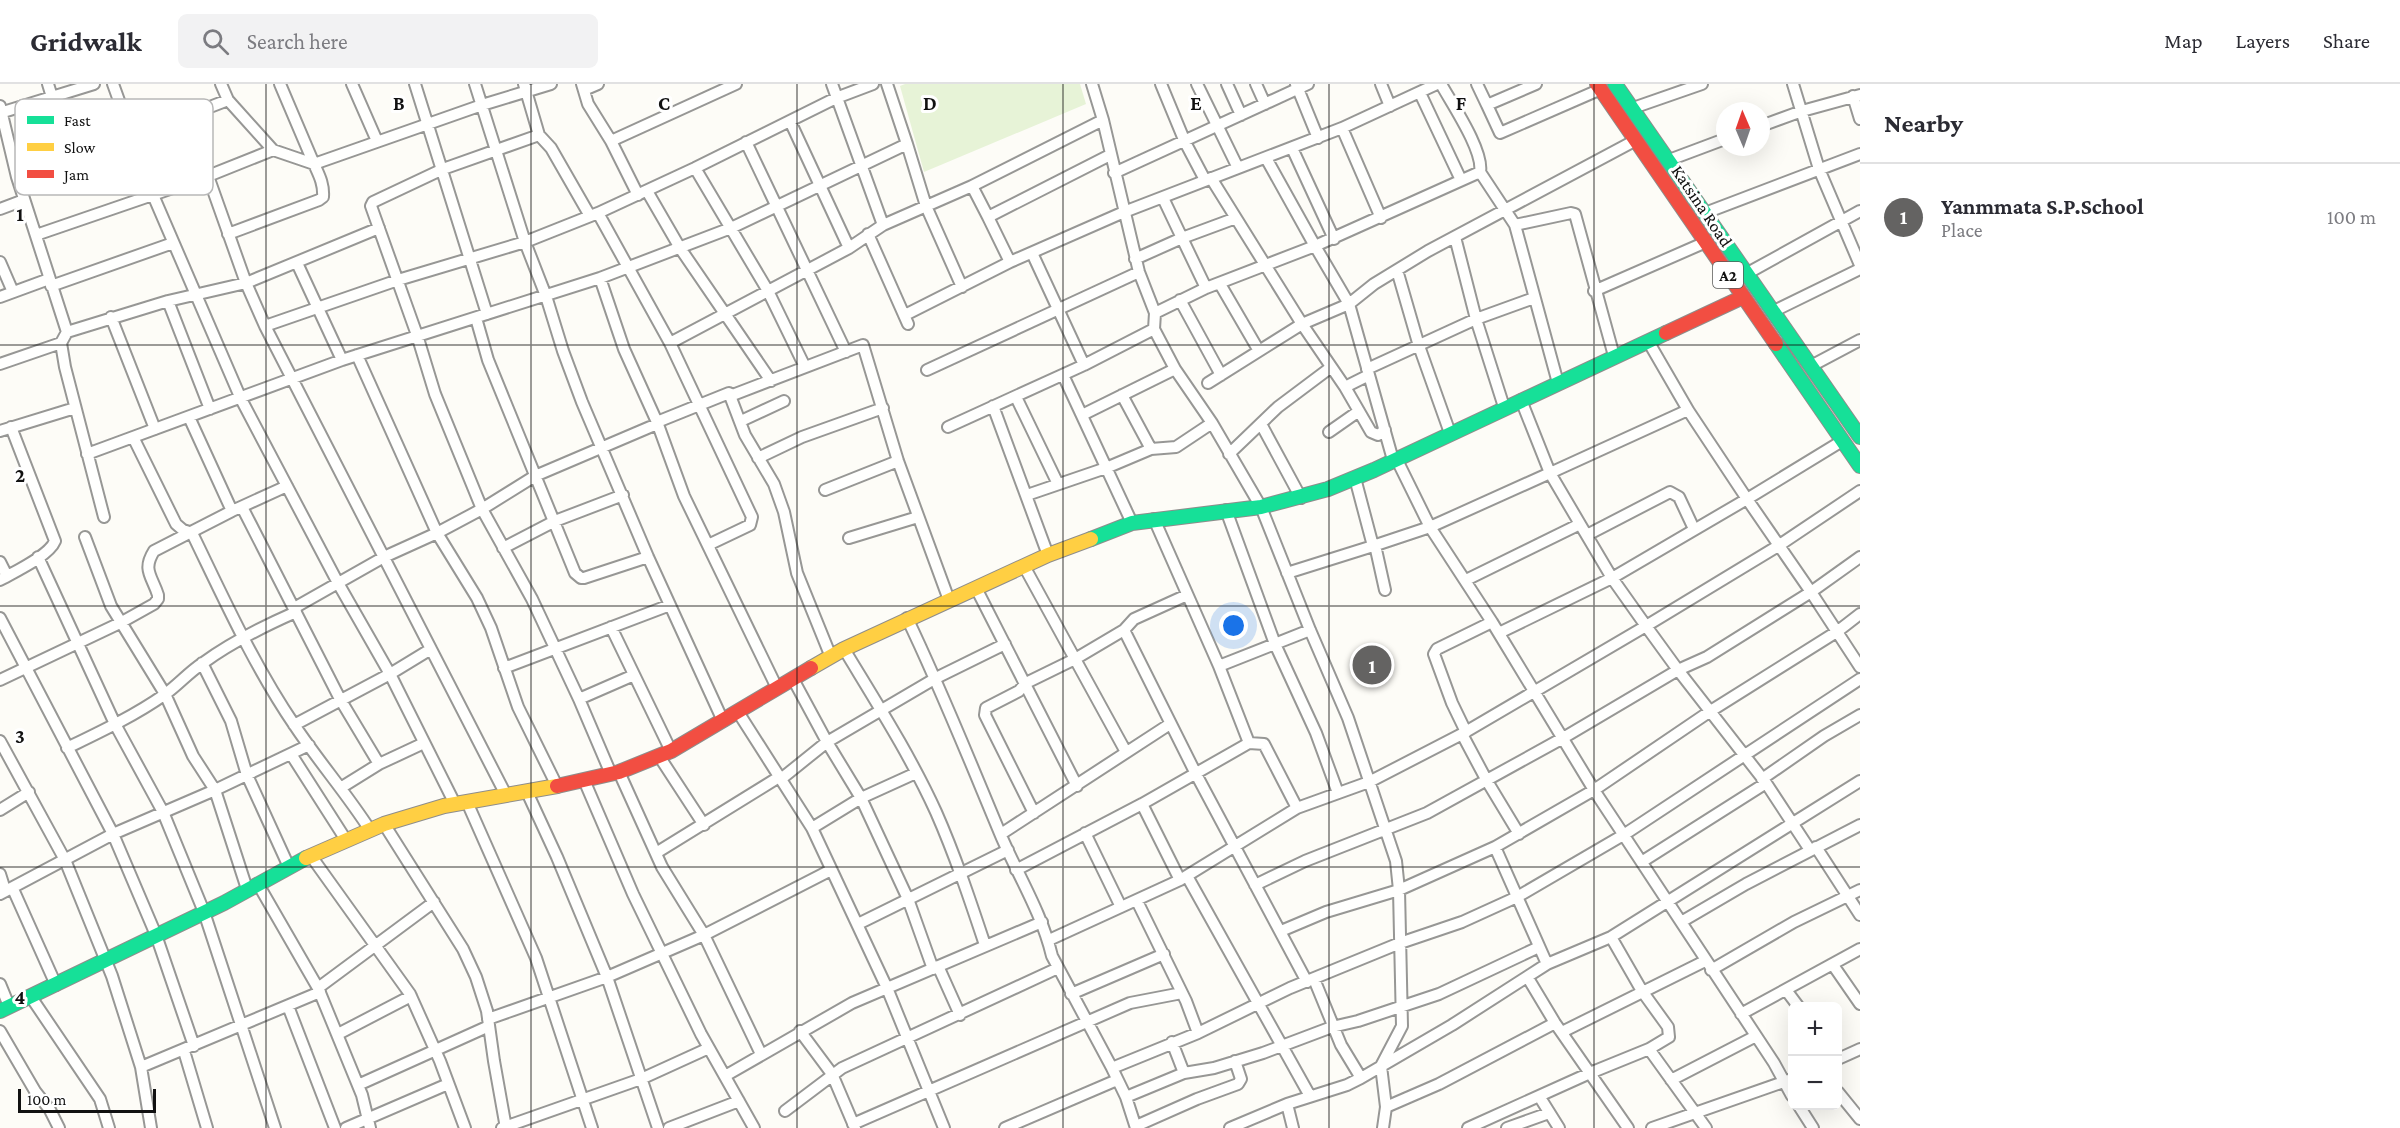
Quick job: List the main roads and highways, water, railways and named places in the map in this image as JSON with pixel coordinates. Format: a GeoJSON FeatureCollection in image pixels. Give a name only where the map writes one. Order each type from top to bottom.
{"type":"FeatureCollection","features":[{"type":"Feature","properties":{"kind":"main road","name":"Katsina Road"},"geometry":{"type":"LineString","coordinates":[[1615,84],[1860,437]]}},
{"type":"Feature","properties":{"kind":"main road","name":"Katsina Road"},"geometry":{"type":"LineString","coordinates":[[1599,87],[1860,466]]}},
{"type":"Feature","properties":{"kind":"main road"},"geometry":{"type":"LineString","coordinates":[[5,1009],[204,912],[311,856],[384,824],[461,803],[527,792],[615,773],[665,753],[844,649],[1048,555],[1132,523],[1261,507],[1301,498],[1355,478],[1743,297]]}},
{"type":"Feature","properties":{"kind":"place","name":"Yanmmata S.P.School"},"geometry":{"type":"Point","coordinates":[1372,665]}}]}
